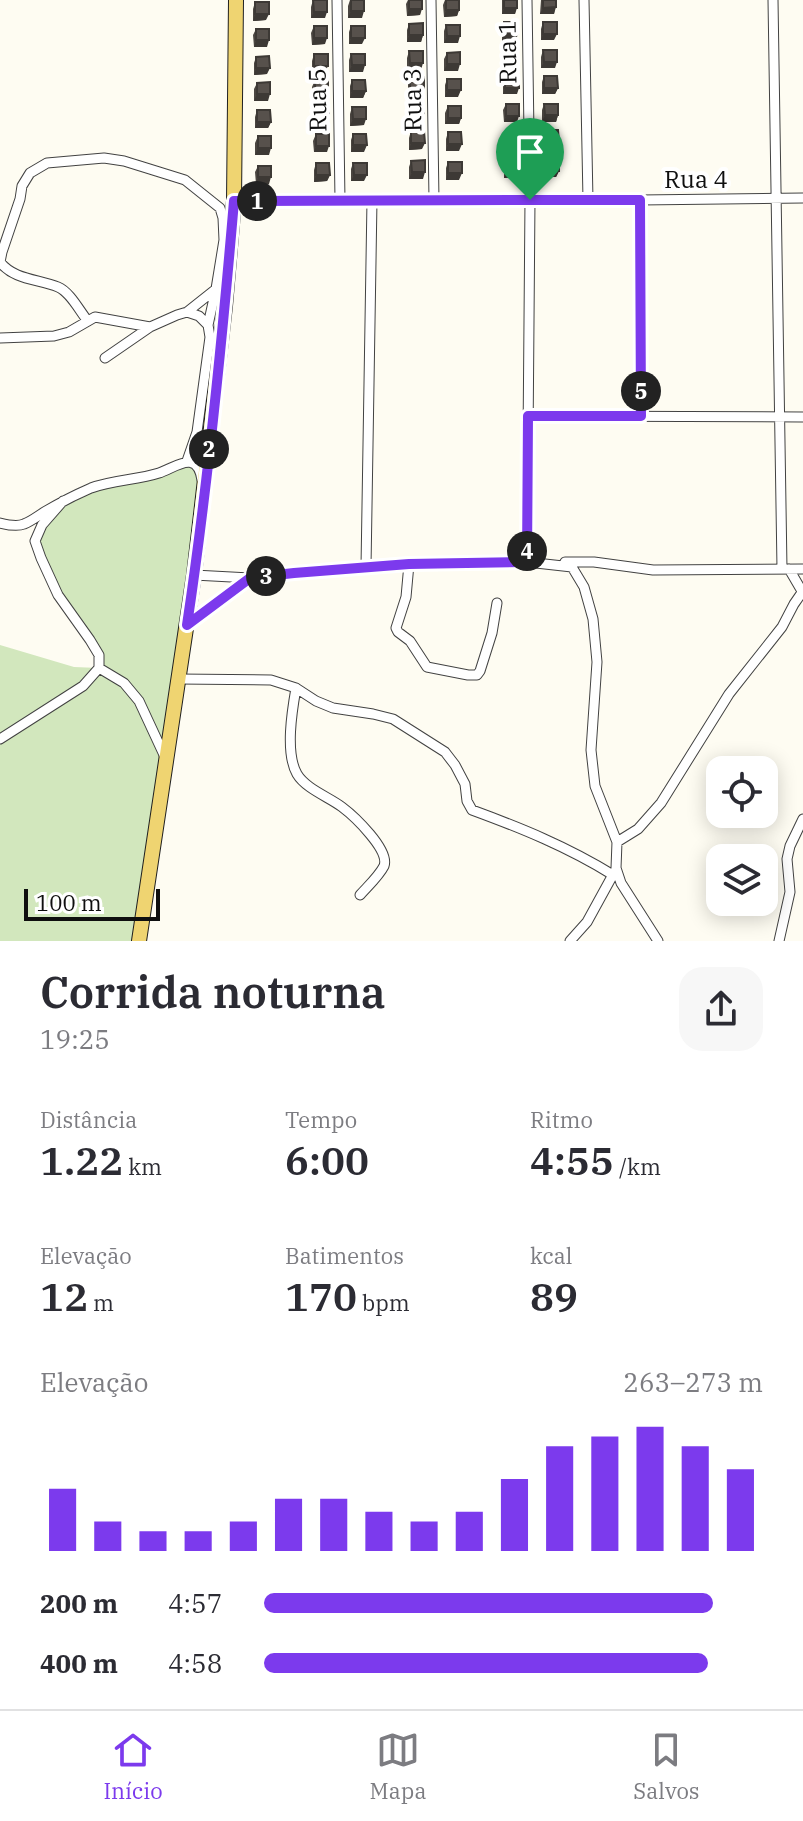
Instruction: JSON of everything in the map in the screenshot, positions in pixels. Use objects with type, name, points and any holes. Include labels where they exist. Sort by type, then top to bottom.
[{"type":"main road","points":[[139,941],[194,575],[225,306],[234,201],[236,0]]},
{"type":"street","name":"Rua 5","points":[[337,0],[340,200]]},
{"type":"street","name":"Rua 3","points":[[431,0],[434,200]]},
{"type":"street","name":"Rua 1","points":[[527,0],[530,200],[527,562]]},
{"type":"street","points":[[584,0],[588,200]]},
{"type":"street","points":[[617,842],[638,829],[661,803],[729,694],[782,627],[803,592],[786,569],[779,417],[773,0]]},
{"type":"street","points":[[87,320],[61,288],[21,277],[6,270],[0,262],[22,186],[30,173],[47,163],[104,158],[124,161],[185,180],[220,208],[224,240],[208,325],[210,337],[197,432],[187,461]]},
{"type":"street","name":"Rua 4","points":[[234,201],[803,198]]},
{"type":"street","points":[[366,567],[372,200]]},
{"type":"street","points":[[640,200],[641,416]]},
{"type":"street","points":[[105,358],[150,327],[187,312],[216,289]]},
{"type":"street","points":[[187,312],[199,316],[208,325]]},
{"type":"street","points":[[0,338],[54,336],[69,332],[95,317],[150,327]]},
{"type":"street","points":[[528,416],[803,417]]},
{"type":"street","points":[[0,523],[22,525],[94,487],[162,473],[187,461],[201,473],[204,491]]},
{"type":"street","points":[[0,739],[83,686],[99,668],[99,655],[58,595],[35,541],[42,525],[63,501]]},
{"type":"street","points":[[527,562],[572,567],[584,587],[593,619],[597,662],[591,750],[595,786],[617,842],[614,872],[587,922],[570,941]]},
{"type":"street","points":[[194,575],[250,578],[409,564],[527,562],[594,562],[653,570],[803,569]]},
{"type":"street","points":[[409,564],[406,597],[396,628],[410,641],[427,667],[477,675],[492,633],[497,603]]},
{"type":"street","points":[[187,625],[250,578]]},
{"type":"street","points":[[99,668],[124,683],[139,701],[166,759]]},
{"type":"street","points":[[178,679],[271,680],[296,688],[333,708],[393,719],[445,752],[465,784],[467,801],[472,810],[553,841],[614,872],[658,941]]},
{"type":"street","points":[[296,688],[291,711],[291,745],[299,777],[356,819],[385,856],[386,862],[381,870],[360,895]]},
{"type":"street","points":[[779,941],[790,892],[787,859],[803,819]]},
{"type":"green space","points":[[187,461],[201,473],[140,941],[0,941],[0,645],[74,667],[99,668],[98,655],[73,617],[35,541],[63,501]]},
{"type":"building","points":[[313,0],[327,0],[327,12],[314,12]]},
{"type":"building","points":[[351,0],[364,0],[364,11],[351,11]]},
{"type":"building","points":[[409,0],[422,0],[422,9],[409,9]]},
{"type":"building","points":[[446,0],[459,0],[459,10],[446,10]]},
{"type":"building","points":[[504,0],[517,0],[517,8],[504,8]]},
{"type":"building","points":[[543,0],[556,0],[556,7],[543,8]]},
{"type":"building","points":[[255,2],[269,2],[269,14],[255,14]]},
{"type":"building","points":[[504,22],[518,22],[518,34],[504,34]]},
{"type":"building","points":[[543,22],[557,22],[557,34],[543,34]]},
{"type":"building","points":[[423,23],[423,35],[409,35],[409,24]]},
{"type":"building","points":[[446,25],[460,25],[460,36],[447,36]]},
{"type":"building","points":[[314,26],[327,26],[327,38],[314,38]]},
{"type":"building","points":[[351,26],[365,26],[365,38],[351,38]]},
{"type":"building","points":[[256,29],[269,29],[269,40],[256,40]]},
{"type":"building","points":[[505,50],[518,50],[518,62],[505,62]]},
{"type":"building","points":[[543,50],[557,50],[557,62],[544,62]]},
{"type":"building","points":[[409,51],[423,51],[423,63],[410,63]]},
{"type":"building","points":[[460,52],[460,64],[447,64],[447,53]]},
{"type":"building","points":[[314,54],[328,54],[328,66],[314,66]]},
{"type":"building","points":[[351,54],[365,54],[365,65],[352,65]]},
{"type":"building","points":[[269,56],[270,68],[256,68],[256,57]]},
{"type":"building","points":[[505,76],[519,76],[519,88],[505,88]]},
{"type":"building","points":[[544,76],[557,76],[558,88],[544,88]]},
{"type":"building","points":[[424,77],[424,89],[410,89],[410,78]]},
{"type":"building","points":[[447,79],[461,79],[461,90],[447,90]]},
{"type":"building","points":[[315,80],[328,80],[328,92],[315,92]]},
{"type":"building","points":[[352,80],[365,80],[366,91],[352,91]]},
{"type":"building","points":[[270,82],[270,94],[257,94],[257,83]]},
{"type":"building","points":[[506,104],[519,104],[519,116],[506,116]]},
{"type":"building","points":[[544,104],[558,104],[558,115],[545,115]]},
{"type":"building","points":[[411,105],[424,105],[424,117],[411,117]]},
{"type":"building","points":[[448,106],[461,106],[461,118],[448,118]]},
{"type":"building","points":[[352,107],[366,107],[366,119],[353,119]]},
{"type":"building","points":[[315,108],[329,108],[329,119],[315,120]]},
{"type":"building","points":[[257,110],[270,110],[271,122],[257,122]]},
{"type":"building","points":[[506,130],[520,130],[520,142],[506,142]]},
{"type":"building","points":[[545,130],[558,130],[559,142],[545,142]]},
{"type":"building","points":[[411,131],[424,131],[425,143],[411,143]]},
{"type":"building","points":[[448,132],[461,132],[462,144],[448,144]]},
{"type":"building","points":[[316,134],[329,134],[329,146],[316,146]]},
{"type":"building","points":[[353,134],[366,134],[367,145],[353,145]]},
{"type":"building","points":[[258,136],[271,136],[271,148],[258,148]]},
{"type":"building","points":[[506,159],[520,159],[520,171],[507,171]]},
{"type":"building","points":[[545,159],[559,159],[559,171],[545,171]]},
{"type":"building","points":[[425,160],[425,172],[412,172],[411,161]]},
{"type":"building","points":[[448,162],[462,162],[462,173],[448,173]]},
{"type":"building","points":[[316,163],[329,163],[330,175],[316,175]]},
{"type":"building","points":[[353,163],[367,163],[367,175],[354,175]]},
{"type":"building","points":[[258,166],[271,166],[271,177],[258,177]]},
{"type":"route","points":[[530,200],[640,200],[641,416],[528,416],[527,562],[409,564],[250,578],[187,625],[225,306],[234,201],[530,200]]}]
